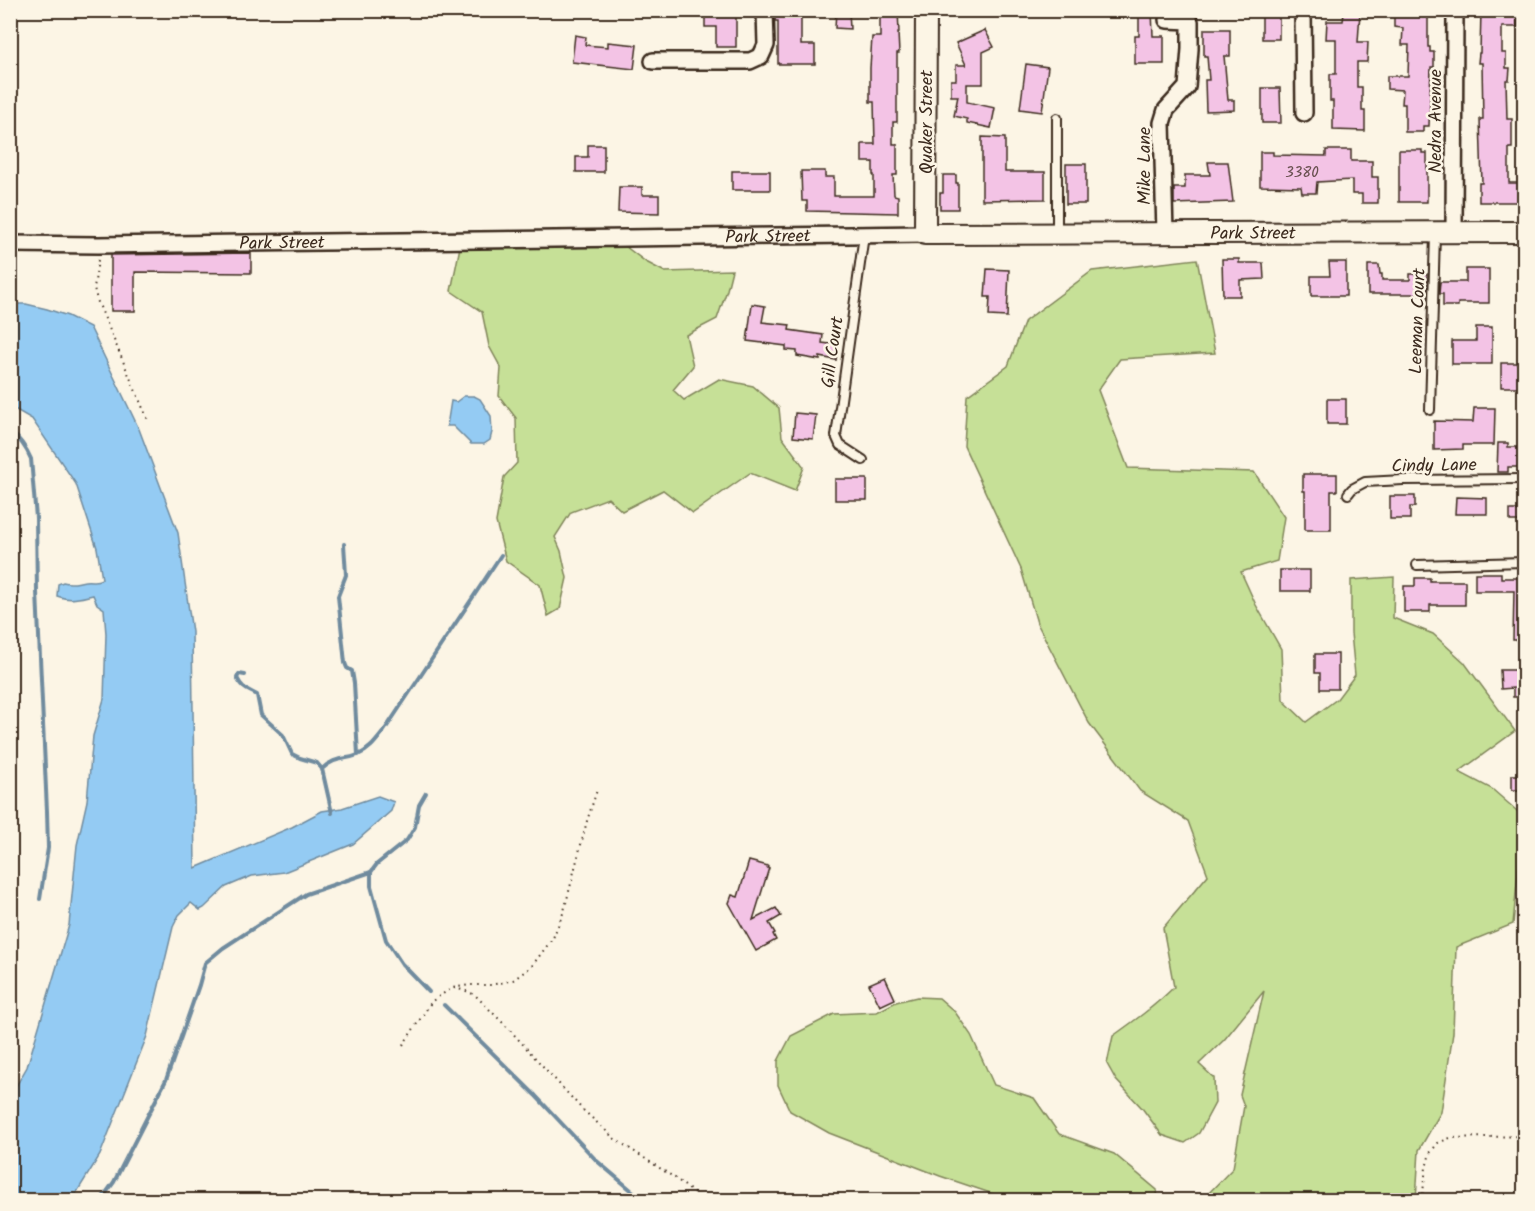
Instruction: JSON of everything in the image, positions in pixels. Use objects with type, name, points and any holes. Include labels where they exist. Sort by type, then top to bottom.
[{"type":"street","points":[[653,61],[750,61],[762,56],[766,45],[765,10]]},
{"type":"street","name":"Quaker Street","points":[[925,234],[926,10]]},
{"type":"street","points":[[1303,10],[1304,113]]},
{"type":"street","name":"Nedra Avenue","points":[[1444,232],[1455,10]]},
{"type":"street","name":"Mike Lane","points":[[1165,234],[1162,123],[1166,110],[1187,87],[1190,48],[1190,21],[1167,20]]},
{"type":"street","name":"Park Street","points":[[10,244],[98,245],[925,234],[1524,232]]},
{"type":"lane","points":[[1057,118],[1058,234]]},
{"type":"lane","name":"Leeman Court","points":[[1430,410],[1444,232]]},
{"type":"lane","name":"Gill Court","points":[[863,460],[840,445],[836,436],[864,235]]},
{"type":"lane","name":"Cindy Lane","points":[[1348,494],[1365,482],[1524,479]]},
{"type":"lane","points":[[1417,565],[1524,562]]},
{"type":"path","points":[[98,245],[94,288],[97,300],[148,420]]},
{"type":"path","points":[[403,1045],[432,1001],[452,988],[491,985],[513,980],[531,967],[553,938],[564,911],[597,790]]},
{"type":"path","points":[[452,988],[475,995],[582,1109],[615,1138],[675,1178],[702,1200]]},
{"type":"path","points":[[1422,1200],[1430,1153],[1438,1143],[1450,1138],[1524,1136]]},
{"type":"green space","points":[[460,247],[626,247],[646,262],[665,272],[732,270],[717,319],[686,335],[693,366],[673,390],[684,400],[719,379],[753,386],[779,408],[782,437],[804,467],[795,491],[750,473],[693,513],[663,490],[622,511],[608,498],[571,512],[555,537],[561,551],[567,578],[560,609],[548,616],[540,585],[506,561],[496,522],[504,477],[517,463],[516,418],[499,396],[501,368],[489,346],[482,312],[451,291]]},
{"type":"green space","points":[[1197,259],[1215,353],[1120,359],[1098,390],[1128,468],[1254,472],[1284,517],[1277,561],[1241,572],[1256,605],[1281,649],[1283,700],[1306,722],[1337,699],[1355,675],[1351,633],[1351,580],[1394,577],[1393,618],[1433,634],[1464,662],[1515,731],[1459,772],[1492,789],[1524,817],[1524,827],[1513,924],[1456,947],[1453,1033],[1441,1112],[1419,1150],[1416,1200],[1196,1200],[1203,1199],[1233,1168],[1244,1106],[1240,1095],[1264,991],[1224,1040],[1199,1064],[1214,1078],[1215,1103],[1199,1133],[1185,1143],[1162,1135],[1142,1108],[1116,1080],[1107,1064],[1113,1036],[1152,1007],[1174,987],[1163,928],[1208,875],[1188,821],[1140,791],[1089,723],[1037,623],[1021,569],[964,446],[967,396],[1008,366],[1025,321],[1092,271]]},
{"type":"green space","points":[[917,997],[939,998],[955,1012],[971,1035],[994,1085],[1034,1098],[1059,1134],[1114,1154],[1157,1190],[1158,1200],[1011,1200],[940,1176],[829,1133],[790,1111],[778,1085],[778,1061],[791,1036],[834,1014],[877,1012],[896,1002]]},
{"type":"water","points":[[11,304],[26,304],[47,309],[90,327],[139,429],[178,533],[192,632],[195,868],[292,827],[322,811],[342,808],[378,796],[394,802],[391,811],[353,844],[284,872],[252,876],[226,887],[204,908],[200,910],[191,903],[179,915],[173,927],[147,1036],[100,1155],[72,1200],[11,1200],[11,1095],[27,1067],[69,925],[77,845],[87,801],[93,736],[104,699],[106,634],[104,609],[97,604],[93,595],[70,599],[57,596],[58,584],[63,582],[102,579],[97,548],[76,484],[32,419],[11,407]]},
{"type":"water","points":[[464,396],[474,396],[480,399],[491,416],[490,440],[484,444],[471,444],[453,426],[447,426],[451,401],[456,402]]},
{"type":"building","points":[[705,10],[736,10],[736,47],[716,47],[716,27],[705,27]]},
{"type":"building","points":[[775,10],[801,10],[801,45],[815,45],[815,64],[778,64],[778,21],[775,21]]},
{"type":"building","points":[[836,10],[849,10],[850,29],[835,28]]},
{"type":"building","points":[[880,10],[898,10],[897,122],[893,122],[893,144],[897,144],[897,175],[893,175],[894,195],[898,196],[898,213],[807,211],[807,201],[802,201],[801,171],[825,171],[825,177],[834,177],[834,196],[874,196],[873,162],[862,162],[862,144],[875,144],[874,102],[870,102],[870,68],[872,37],[880,37]]},
{"type":"building","points":[[1139,10],[1152,10],[1153,36],[1164,36],[1164,64],[1135,64],[1135,36],[1139,36]]},
{"type":"building","points":[[1262,10],[1279,10],[1279,39],[1262,39]]},
{"type":"building","points":[[1394,10],[1428,12],[1428,47],[1430,47],[1430,52],[1434,52],[1434,67],[1431,67],[1429,126],[1423,126],[1423,132],[1405,132],[1403,90],[1387,89],[1387,76],[1408,76],[1409,45],[1402,45],[1403,28],[1394,27]]},
{"type":"building","points":[[1481,10],[1500,10],[1500,16],[1517,16],[1517,27],[1502,27],[1502,53],[1506,53],[1506,68],[1510,68],[1509,80],[1506,80],[1507,119],[1512,119],[1509,183],[1521,183],[1521,202],[1479,202],[1479,183],[1482,183],[1480,119],[1483,119],[1482,63],[1478,63]]},
{"type":"building","points":[[1360,12],[1358,42],[1368,42],[1367,62],[1357,62],[1357,87],[1362,87],[1365,131],[1333,130],[1330,74],[1336,74],[1336,39],[1326,39],[1327,21],[1343,21],[1344,13]]},
{"type":"building","points":[[1204,29],[1230,29],[1230,56],[1224,56],[1228,100],[1234,100],[1234,110],[1206,111],[1205,80],[1209,80],[1207,56],[1204,56]]},
{"type":"building","points":[[985,30],[994,47],[983,52],[983,84],[967,84],[967,102],[995,108],[991,128],[967,123],[967,119],[954,116],[958,96],[951,96],[951,80],[956,80],[956,65],[966,65],[956,43]]},
{"type":"building","points":[[575,35],[586,37],[585,45],[608,47],[608,42],[637,45],[634,69],[572,62]]},
{"type":"building","points":[[1026,64],[1048,67],[1042,112],[1020,109]]},
{"type":"building","points":[[1262,88],[1280,88],[1281,123],[1262,123]]},
{"type":"building","points":[[982,137],[1005,138],[1005,172],[1045,172],[1045,199],[982,200]]},
{"type":"building","points":[[588,145],[604,145],[604,172],[576,172],[576,157],[588,157]]},
{"type":"building","points":[[1326,150],[1351,150],[1351,161],[1372,161],[1372,177],[1378,177],[1378,203],[1362,203],[1362,194],[1352,194],[1352,180],[1317,182],[1316,193],[1302,193],[1301,187],[1260,186],[1260,152],[1273,152],[1273,155],[1326,156]]},
{"type":"building","points":[[1399,150],[1422,150],[1422,153],[1427,153],[1427,202],[1399,202]]},
{"type":"building","points":[[1208,162],[1228,162],[1233,202],[1174,204],[1174,188],[1185,188],[1185,175],[1210,175]]},
{"type":"building","points":[[1066,164],[1086,164],[1086,204],[1066,204]]},
{"type":"building","points":[[732,171],[770,171],[770,190],[732,190]]},
{"type":"building","points":[[943,175],[956,175],[958,209],[940,209]]},
{"type":"building","points":[[619,187],[642,187],[642,195],[659,195],[659,213],[618,212]]},
{"type":"building","points":[[251,253],[251,273],[135,272],[135,311],[111,311],[111,255]]},
{"type":"building","points":[[1222,259],[1239,259],[1239,263],[1263,263],[1264,279],[1240,280],[1240,296],[1223,296]]},
{"type":"building","points":[[1329,262],[1346,262],[1346,296],[1311,296],[1311,276],[1330,276]]},
{"type":"building","points":[[1368,265],[1379,265],[1382,280],[1410,280],[1410,274],[1427,274],[1427,294],[1368,294]]},
{"type":"building","points":[[987,269],[1009,270],[1007,317],[989,316],[990,297],[985,297]]},
{"type":"building","points":[[1466,269],[1489,269],[1489,303],[1458,303],[1458,306],[1443,306],[1443,294],[1439,294],[1440,282],[1466,282]]},
{"type":"building","points":[[752,304],[765,306],[762,322],[790,325],[789,330],[823,335],[822,343],[838,345],[836,360],[797,356],[797,351],[786,350],[786,346],[747,341]]},
{"type":"building","points":[[1476,327],[1492,327],[1492,364],[1452,364],[1452,341],[1476,341]]},
{"type":"building","points":[[1501,363],[1524,363],[1524,387],[1501,387]]},
{"type":"building","points":[[1327,399],[1346,399],[1346,424],[1327,424]]},
{"type":"building","points":[[1474,408],[1495,408],[1494,445],[1463,445],[1463,449],[1434,450],[1434,421],[1473,422]]},
{"type":"building","points":[[795,413],[816,415],[813,439],[793,437]]},
{"type":"building","points":[[1498,443],[1508,443],[1508,447],[1524,447],[1524,467],[1508,467],[1508,472],[1497,472]]},
{"type":"building","points":[[1303,474],[1337,474],[1337,491],[1331,491],[1331,530],[1305,530]]},
{"type":"building","points":[[835,479],[867,479],[867,500],[835,500]]},
{"type":"building","points":[[1390,496],[1415,496],[1415,507],[1410,507],[1410,519],[1390,519]]},
{"type":"building","points":[[1456,497],[1487,498],[1487,514],[1455,514]]},
{"type":"building","points":[[1510,510],[1524,510],[1524,521],[1510,521]]},
{"type":"building","points":[[1280,570],[1310,570],[1310,591],[1280,591]]},
{"type":"building","points":[[1475,573],[1501,573],[1501,578],[1524,578],[1524,640],[1513,640],[1514,591],[1475,591]]},
{"type":"building","points":[[1415,578],[1430,578],[1430,581],[1465,581],[1465,605],[1430,605],[1430,612],[1404,612],[1404,586],[1415,586]]},
{"type":"building","points":[[1315,654],[1338,654],[1338,689],[1320,689],[1320,673],[1315,673]]},
{"type":"building","points":[[1500,670],[1516,670],[1516,678],[1524,678],[1524,697],[1513,697],[1513,688],[1501,689]]},
{"type":"building","points":[[1512,775],[1524,775],[1524,790],[1512,790]]},
{"type":"building","points":[[749,861],[769,868],[753,920],[776,908],[781,916],[769,923],[776,940],[756,951],[729,903],[732,895],[738,897]]},
{"type":"building","points":[[885,977],[895,999],[880,1006],[869,984]]},
{"type":"waterway","points":[[10,431],[22,443],[31,459],[36,518],[48,848],[40,899]]},
{"type":"waterway","points":[[344,544],[346,575],[338,596],[345,663],[352,671],[354,683],[358,755]]},
{"type":"waterway","points":[[332,813],[322,769],[336,760],[362,753],[375,742],[501,555]]},
{"type":"waterway","points":[[245,675],[239,674],[237,678],[239,682],[257,695],[261,715],[283,735],[292,754],[317,763],[322,769]]},
{"type":"waterway","points":[[426,793],[419,805],[415,827],[407,840],[377,864],[371,872],[371,886],[386,940],[402,964],[429,992]]},
{"type":"waterway","points":[[101,1200],[114,1182],[166,1080],[205,963],[223,948],[306,894],[371,872]]},
{"type":"waterway","points":[[444,1005],[535,1095],[597,1161],[637,1195],[649,1200]]}]
